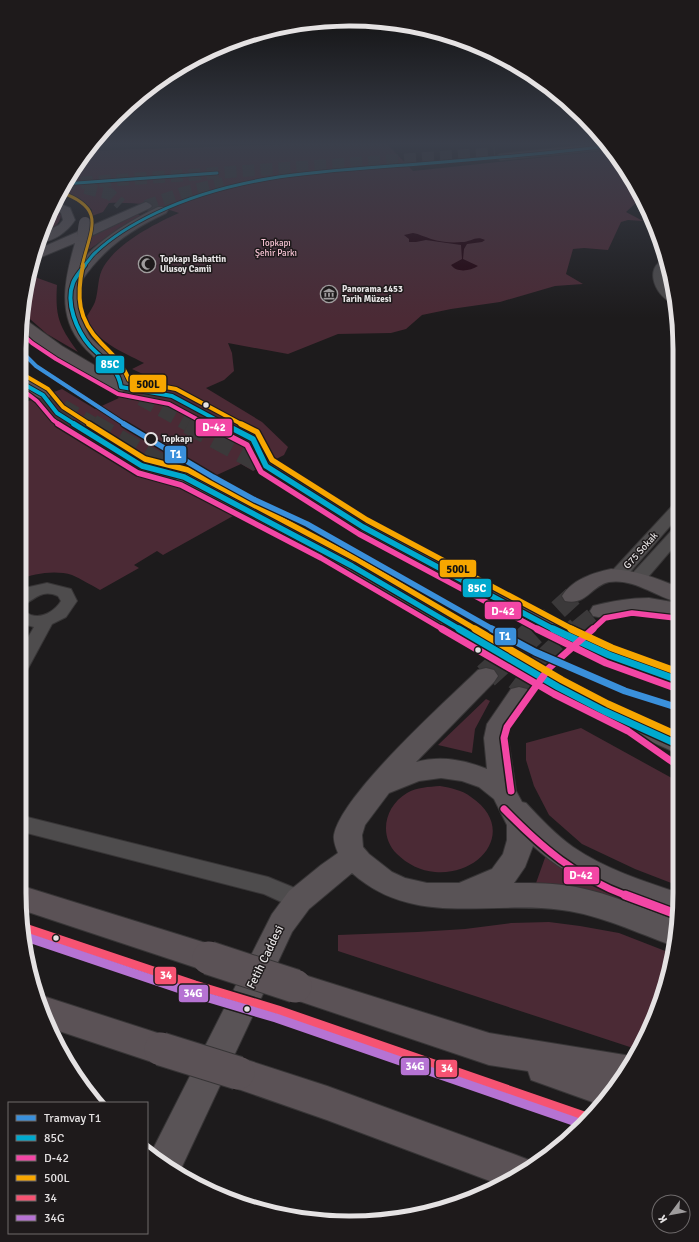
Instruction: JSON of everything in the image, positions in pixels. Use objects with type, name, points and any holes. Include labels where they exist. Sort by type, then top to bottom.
[{"type":"highway","points":[[26,899],[409,1022],[605,1090]]},
{"type":"highway","points":[[50,1013],[327,1103],[513,1172]]},
{"type":"highway","points":[[489,1049],[619,1070]]},
{"type":"main road","points":[[27,328],[60,352],[121,387],[122,379],[118,373],[88,343],[76,322],[72,309],[72,277],[78,238],[85,223],[83,212],[78,207],[67,202]]},
{"type":"main road","points":[[78,238],[89,228],[118,213],[121,209],[121,204]]},
{"type":"main road","points":[[41,251],[78,238],[146,206]]},
{"type":"main road","points":[[47,236],[63,228],[69,220],[66,211],[59,207]]},
{"type":"main road","points":[[73,284],[90,258],[98,249],[121,232],[162,210]]},
{"type":"main road","points":[[26,383],[42,396],[26,386]]},
{"type":"main road","points":[[266,466],[363,528],[557,631],[609,655],[673,678]]},
{"type":"main road","points":[[184,477],[352,566],[558,687],[632,724],[673,742]]},
{"type":"main road","points":[[573,596],[583,586],[597,578],[608,575],[628,576],[673,593]]},
{"type":"main road","points":[[628,576],[601,612],[632,605],[673,608]]},
{"type":"main road","points":[[486,676],[432,728],[378,788],[356,816],[348,833],[348,846],[354,857],[378,878],[403,889],[424,895],[446,897],[462,895],[561,897],[587,902],[627,915],[670,932]]},
{"type":"main road","points":[[462,895],[502,877],[514,859],[521,840],[521,825],[507,798],[496,738],[499,724],[518,695]]},
{"type":"main road","points":[[632,724],[673,752]]},
{"type":"main road","points":[[378,788],[412,773],[426,769],[441,768],[465,771],[488,780],[507,798],[540,836],[571,860],[604,879],[672,904]]},
{"type":"main road","name":"Fetih Caddesi","points":[[167,1159],[282,922],[299,900],[331,873],[354,857]]},
{"type":"street","points":[[662,265],[658,269],[658,283],[668,295]]},
{"type":"street","name":"G75 Sokak","points":[[628,576],[673,515]]},
{"type":"street","name":"G75 Sokak","points":[[628,576],[673,536]]},
{"type":"street","points":[[26,595],[42,589],[50,588],[64,593],[69,602],[67,607],[58,616],[46,620],[31,621],[26,619]]},
{"type":"street","points":[[26,657],[46,620]]},
{"type":"street","points":[[26,825],[268,886],[299,900]]},
{"type":"green space","name":"Topkapı Şehir Parkı","points":[[83,202],[637,202],[626,212],[643,221],[628,220],[621,222],[608,250],[584,248],[573,249],[566,274],[583,284],[555,286],[500,302],[422,315],[406,329],[391,333],[338,334],[288,354],[228,343],[232,353],[234,371],[224,380],[206,388],[262,422],[288,447],[284,455],[253,471],[241,464],[208,479],[195,470],[175,480],[233,516],[163,555],[157,551],[134,565],[139,568],[100,590],[66,573],[45,573],[26,578],[26,402],[62,389],[95,409],[119,398],[111,393],[147,376],[132,369],[144,363],[118,350],[102,339],[90,325],[87,316],[95,302],[102,270],[110,258],[137,235],[179,213],[144,205],[109,203],[103,212],[92,216],[92,210]]},
{"type":"green space","points":[[57,212],[61,215],[55,226],[50,230]]},
{"type":"green space","points":[[137,214],[141,216],[119,228],[90,249],[86,248],[92,235]]},
{"type":"green space","points":[[34,277],[57,285],[57,305],[62,328],[78,352],[47,334],[28,317]]},
{"type":"green space","points":[[486,699],[490,701],[475,729],[472,753],[438,745]]},
{"type":"green space","points":[[581,728],[673,779],[673,884],[635,869],[582,844],[549,815],[534,786],[526,760],[526,743]]},
{"type":"green space","points":[[440,786],[464,793],[485,809],[492,822],[492,835],[488,848],[480,858],[467,866],[452,871],[435,872],[419,869],[401,858],[391,846],[387,838],[386,830],[389,813],[393,805],[399,799],[407,793],[415,790]]},
{"type":"green space","points":[[546,855],[672,913],[671,923],[642,911],[536,883]]},
{"type":"green space","points":[[549,922],[619,933],[668,952],[656,996],[640,1036],[633,1048],[338,951],[338,935],[465,929],[511,923]]},
{"type":"shaded area","points":[[413,233],[446,242],[465,242],[476,238],[485,240],[482,242],[467,244],[464,249],[463,259],[478,266],[468,270],[454,268],[451,265],[462,259],[461,245],[426,240],[409,242],[409,239],[404,235]]},
{"type":"tunnel","points":[[146,206],[157,202]]},
{"type":"tunnel","points":[[121,387],[190,425]]},
{"type":"tunnel","points":[[43,395],[94,425]]},
{"type":"tunnel","points":[[92,424],[184,477]]},
{"type":"tunnel","points":[[188,424],[266,466]]},
{"type":"tunnel","points":[[536,630],[573,596]]},
{"type":"tunnel","points":[[578,630],[601,611]]},
{"type":"tunnel","points":[[486,676],[537,629]]},
{"type":"tunnel","points":[[519,695],[543,663],[579,629]]},
{"type":"tram line","name":"T1","points":[[26,356],[36,366],[97,407],[213,477],[255,500],[307,524],[455,609],[535,652],[625,691],[673,706]]},
{"type":"transit line","name":"500L","points":[[83,202],[87,205],[91,215],[92,226],[80,281],[80,306],[83,318],[95,337],[119,361],[129,380],[176,389],[257,432],[272,460],[367,520],[561,624],[612,648],[673,670]]},
{"type":"transit line","name":"85C","points":[[181,202],[142,220],[117,235],[96,252],[77,276],[72,286],[71,302],[78,326],[86,341],[110,364],[118,374],[121,387],[172,396],[253,439],[266,466],[363,527],[557,631],[609,655],[673,678]]},
{"type":"transit line","name":"D-42","points":[[27,338],[56,359],[118,394],[169,404],[247,445],[261,472],[359,534],[554,638],[606,663],[673,687]]},
{"type":"transit line","name":"500L","points":[[26,376],[48,389],[63,407],[145,459],[188,470],[356,559],[562,680],[608,704],[673,733]]},
{"type":"transit line","name":"85C","points":[[26,385],[43,395],[57,413],[142,466],[184,477],[352,566],[558,687],[604,711],[673,742]]},
{"type":"transit line","name":"D-42","points":[[26,393],[37,401],[53,420],[138,473],[181,485],[321,558],[554,694],[628,731],[673,762]]},
{"type":"transit line","name":"D-42","points":[[511,791],[504,738],[507,727],[549,668],[605,618],[632,613],[673,618]]},
{"type":"transit line","name":"D-42","points":[[504,809],[549,853],[574,871],[611,890],[672,913]]},
{"type":"transit line","name":"34","points":[[28,929],[195,985],[278,1010],[583,1116]]},
{"type":"transit line","name":"34G","points":[[29,938],[192,993],[276,1018],[577,1122]]},
{"type":"place","name":"Topkapı Bahattin Ulusoy Camii","points":[[147,264]]},
{"type":"place","name":"Panorama 1453 Tarih Müzesi","points":[[329,294]]},
{"type":"place","name":"Topkapı","points":[[151,439]]}]
